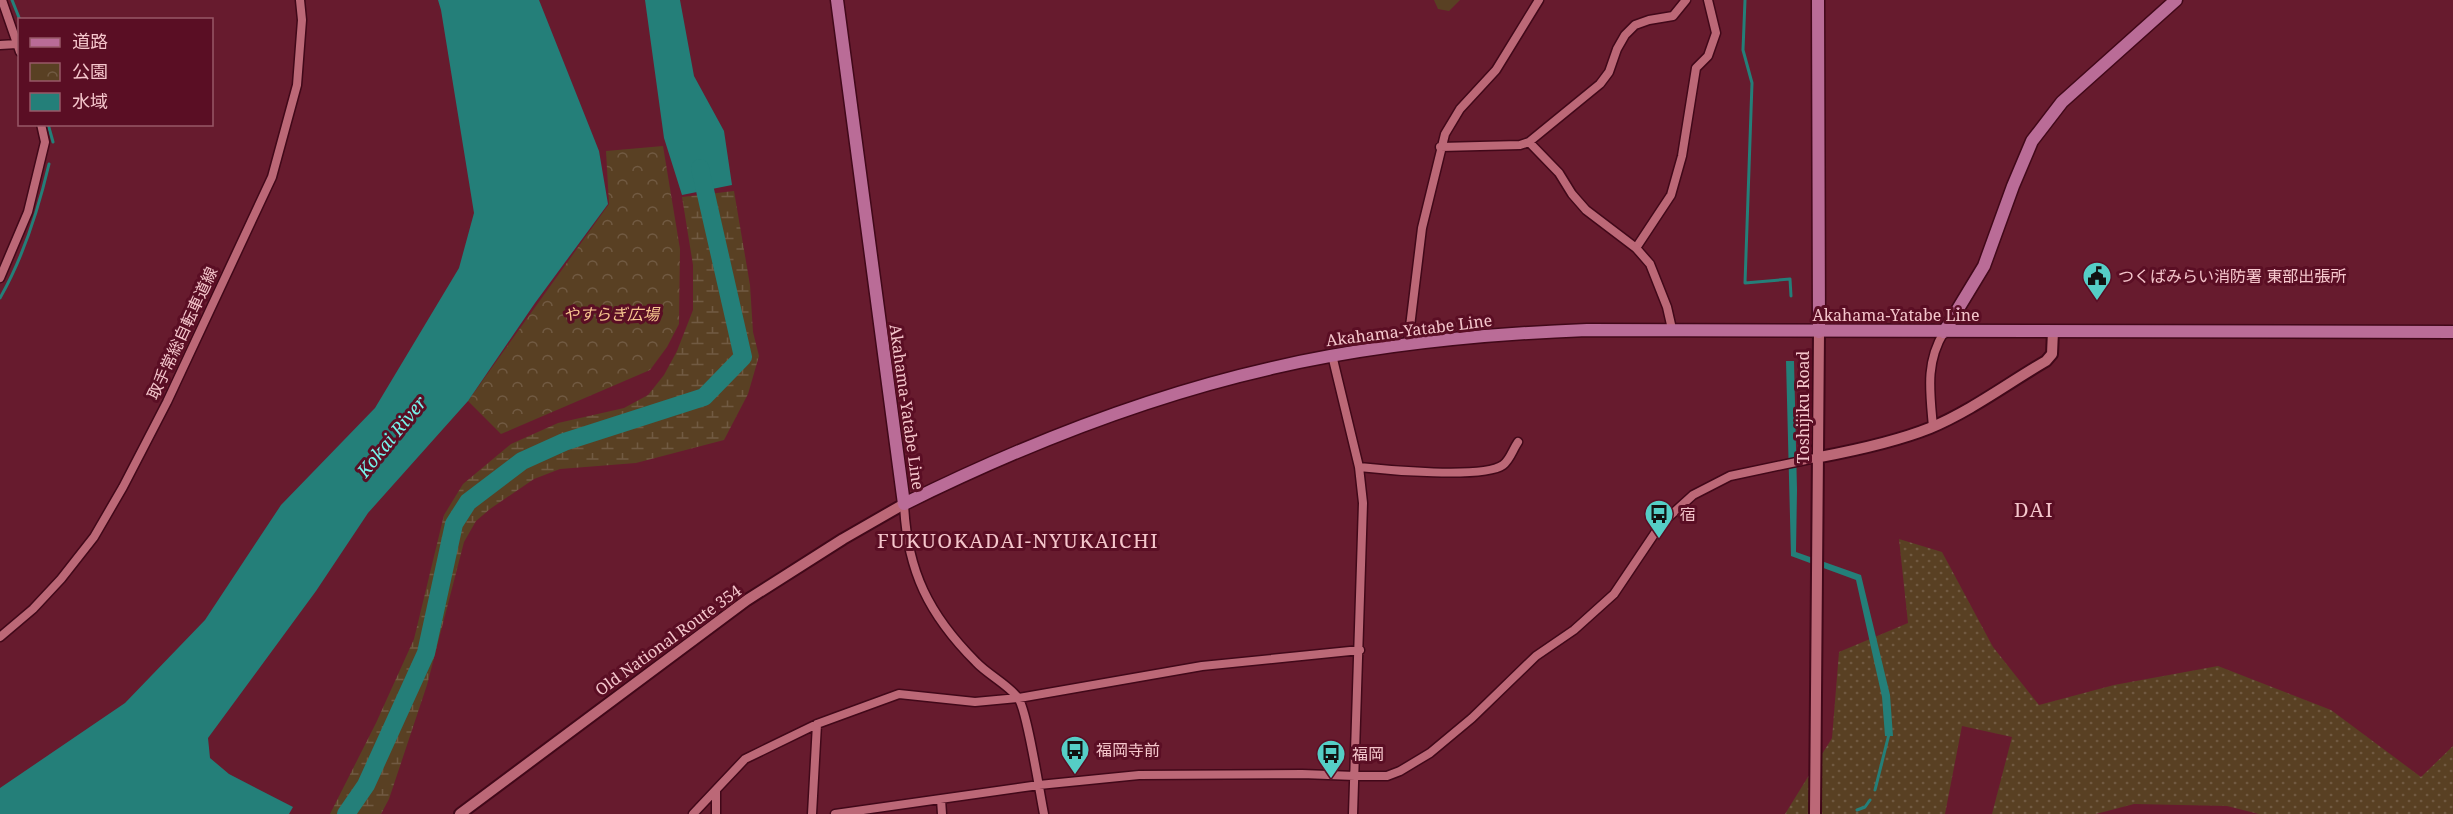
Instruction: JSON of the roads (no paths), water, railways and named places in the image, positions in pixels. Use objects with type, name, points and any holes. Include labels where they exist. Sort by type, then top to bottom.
[{"type":"main road","name":"Akahama-Yatabe Line","points":[[837,0],[904,504],[1034,445],[1144,403],[1220,381],[1332,356],[1408,344],[1522,333],[1672,329],[1819,332],[2453,332]]},
{"type":"main road","name":"Toshijiku Road","points":[[1818,0],[1819,332]]},
{"type":"main road","points":[[1944,332],[1984,266],[2032,141],[2062,102],[2176,0]]},
{"type":"street","points":[[0,45],[18,48],[2,0]]},
{"type":"street","name":"取手常総自転車道線","points":[[0,637],[62,579],[94,537],[123,488],[167,402],[272,177],[297,85],[302,20],[300,0]]},
{"type":"street","points":[[1408,344],[1422,228],[1440,147],[1460,109],[1496,70],[1539,0]]},
{"type":"street","points":[[1440,147],[1520,145],[1529,142],[1600,84],[1609,72],[1625,34],[1635,25],[1673,16],[1686,0]]},
{"type":"street","points":[[1636,248],[1671,195],[1682,156],[1696,68],[1708,56],[1716,33],[1708,0]]},
{"type":"street","points":[[0,278],[28,212],[45,142],[41,126]]},
{"type":"street","points":[[1529,142],[1559,173],[1572,194],[1586,210],[1636,248],[1656,274],[1672,329]]},
{"type":"street","points":[[835,814],[1039,785],[1177,774],[1387,776],[1413,765],[1431,753],[1472,718],[1536,656],[1574,630],[1614,594],[1661,524],[1693,495],[1730,476],[1880,444],[1933,427],[2046,361],[2052,354],[2053,331]]},
{"type":"street","name":"Toshijiku Road","points":[[1815,814],[1820,457],[1819,332]]},
{"type":"street","points":[[1933,427],[1929,371],[1936,346],[1944,332]]},
{"type":"street","points":[[1332,356],[1359,467],[1363,503],[1353,814]]},
{"type":"street","points":[[1359,467],[1458,472],[1489,470],[1503,465],[1518,442]]},
{"type":"street","points":[[904,504],[908,551],[916,576],[934,614],[977,663],[1019,698],[1044,814]]},
{"type":"street","name":"Old National Route 354","points":[[460,814],[747,600],[843,539],[904,504]]},
{"type":"street","points":[[693,814],[745,759],[817,724],[899,694],[975,702],[1019,698],[1202,666],[1359,650]]},
{"type":"street","points":[[812,814],[817,724]]},
{"type":"street","points":[[716,791],[716,814]]},
{"type":"street","points":[[941,799],[942,814]]},
{"type":"water","name":"Kokai River","points":[[438,0],[539,0],[599,151],[608,204],[535,303],[468,401],[368,513],[316,591],[208,738],[210,758],[229,774],[293,807],[289,814],[0,814],[0,788],[125,703],[205,620],[281,505],[375,408],[459,268],[474,213]]},
{"type":"water","points":[[645,0],[680,0],[694,76],[724,131],[732,185],[682,195],[664,138]]},
{"type":"water","points":[[1786,361],[1794,361],[1796,552],[1861,575],[1890,695],[1893,736],[1885,736],[1882,697],[1856,580],[1791,556]]},
{"type":"waterway","points":[[12,0],[19,18]]},
{"type":"waterway","points":[[1745,0],[1743,50],[1752,83],[1745,283],[1790,279],[1791,296]]},
{"type":"waterway","points":[[49,126],[53,142]]},
{"type":"waterway","points":[[0,298],[29,233],[49,164]]},
{"type":"waterway","points":[[346,814],[366,785],[426,653],[454,524],[468,502],[522,461],[564,442],[704,397],[743,357],[700,168]]},
{"type":"waterway","points":[[1875,790],[1889,734]]},
{"type":"waterway","points":[[1857,810],[1865,807],[1870,800]]},
{"type":"place","name":"つくばみらい消防署 東部出張所","points":[[2097,302]]},
{"type":"place","name":"宿","points":[[1659,540]]},
{"type":"place","name":"福岡寺前","points":[[1075,776]]},
{"type":"place","name":"福岡","points":[[1331,780]]},
{"type":"district","name":"DAI","points":[[2034,510]]},
{"type":"district","name":"FUKUOKADAI-NYUKAICHI","points":[[1018,541]]},
{"type":"park label","name":"やすらぎ広場","points":[[611,314]]}]
